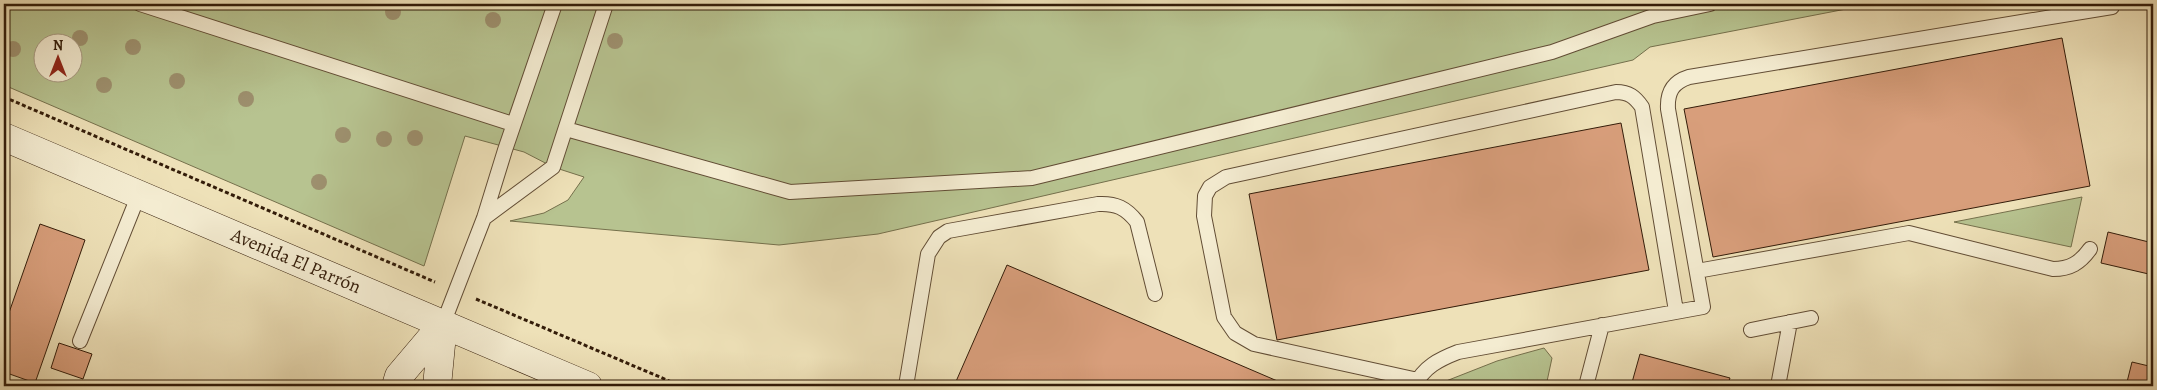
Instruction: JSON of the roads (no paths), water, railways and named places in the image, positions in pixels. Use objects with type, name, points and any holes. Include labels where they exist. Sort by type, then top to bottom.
[{"type":"main road","name":"Avenida El Parrón","points":[[4,137],[588,386]]},
{"type":"main road","points":[[396,386],[399,376],[443,324]]},
{"type":"main road","points":[[437,386],[443,324]]},
{"type":"lane","points":[[140,4],[513,124]]},
{"type":"lane","points":[[443,324],[484,218],[513,124],[555,4]]},
{"type":"lane","points":[[484,218],[553,167],[606,4]]},
{"type":"lane","points":[[566,129],[790,192],[1032,178],[1552,52],[1653,16],[1710,4]]},
{"type":"lane","points":[[1676,312],[1642,107],[1632,95],[1624,92],[1616,92],[1226,176],[1210,187],[1203,206],[1224,317],[1235,333],[1254,344],[1416,383],[1435,361],[1458,352],[1676,312],[1704,306],[1667,101],[1674,85],[1680,80],[1688,77],[2112,7]]},
{"type":"lane","points":[[80,341],[139,194]]},
{"type":"lane","points":[[906,386],[928,254],[939,236],[948,231],[1098,204],[1110,203],[1120,206],[1130,213],[1137,222],[1155,294]]},
{"type":"lane","points":[[1697,271],[1909,233],[2053,269],[2064,269],[2075,265],[2090,250]]},
{"type":"lane","points":[[1751,330],[1811,318]]},
{"type":"lane","points":[[1778,386],[1790,322]]},
{"type":"lane","points":[[1586,386],[1602,325]]}]
